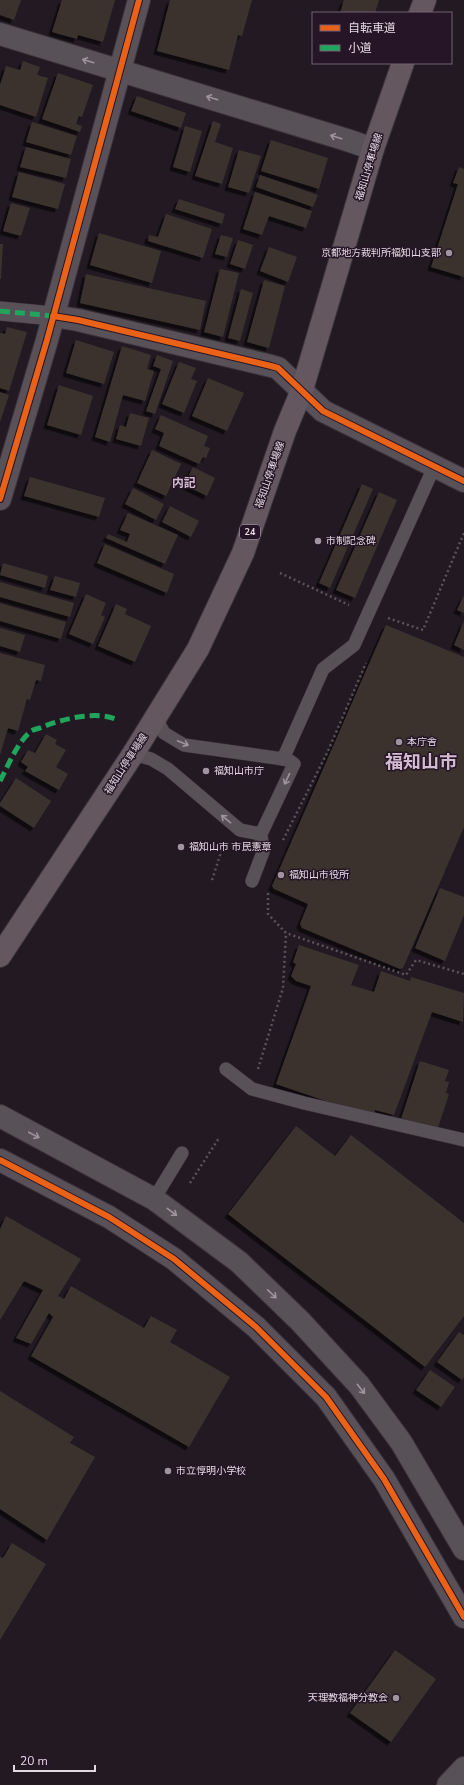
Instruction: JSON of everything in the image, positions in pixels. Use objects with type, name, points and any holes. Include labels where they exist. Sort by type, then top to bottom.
[{"type":"main road","points":[[420,12],[425,0]]},
{"type":"main road","name":"福知山停車場線","points":[[0,956],[134,754],[198,649],[243,553],[285,431],[302,390],[373,149],[403,64]]},
{"type":"street","points":[[0,498],[53,316],[139,0]]},
{"type":"street","points":[[0,34],[373,149]]},
{"type":"street","points":[[0,311],[78,320],[278,368],[323,411],[464,482]]},
{"type":"street","points":[[0,1116],[154,1199],[238,1262],[300,1321],[359,1385],[401,1442],[464,1549]]},
{"type":"street","points":[[0,1160],[108,1217],[174,1259],[256,1328],[326,1397],[384,1479],[464,1617]]},
{"type":"street","points":[[448,1785],[464,1768]]},
{"type":"lane","points":[[283,759],[323,669],[354,645],[434,467]]},
{"type":"lane","points":[[156,718],[164,733],[184,745],[283,759],[294,764],[261,834],[263,852],[252,881]]},
{"type":"lane","points":[[134,754],[151,759],[168,769],[240,830],[261,834]]},
{"type":"lane","points":[[226,1069],[252,1088],[304,1103],[464,1140]]},
{"type":"lane","points":[[154,1199],[182,1153]]},
{"type":"path","points":[[385,617],[423,630],[464,533]]},
{"type":"path","points":[[280,573],[352,606]]},
{"type":"path","points":[[282,843],[328,751],[367,659]]},
{"type":"path","points":[[212,880],[226,839]]},
{"type":"path","points":[[268,887],[268,914],[286,933],[406,975],[416,960],[464,974]]},
{"type":"path","points":[[252,1088],[283,988],[286,933]]},
{"type":"path","points":[[189,1184],[219,1138]]},
{"type":"building","points":[[0,0],[21,0],[14,20],[0,15]]},
{"type":"building","points":[[62,0],[115,0],[103,42],[78,35],[77,39],[52,32]]},
{"type":"building","points":[[170,0],[252,0],[242,36],[238,35],[229,70],[157,51]]},
{"type":"building","points":[[344,0],[379,0],[375,12],[340,12]]},
{"type":"building","points":[[23,61],[40,67],[37,75],[48,78],[36,117],[0,105],[0,85],[6,66],[20,70]]},
{"type":"building","points":[[58,73],[93,85],[82,117],[79,116],[76,124],[82,126],[80,132],[42,119]]},
{"type":"building","points":[[137,96],[186,113],[181,128],[131,111]]},
{"type":"building","points":[[213,121],[221,124],[215,142],[233,148],[222,184],[195,176]]},
{"type":"building","points":[[32,122],[77,136],[71,155],[26,142]]},
{"type":"building","points":[[185,126],[202,131],[190,172],[173,167]]},
{"type":"building","points":[[271,140],[328,158],[319,189],[261,171]]},
{"type":"building","points":[[26,147],[71,159],[66,178],[20,167]]},
{"type":"building","points":[[239,150],[261,156],[249,193],[228,187]]},
{"type":"building","points":[[459,167],[464,169],[464,277],[431,267],[458,184],[453,183]]},
{"type":"building","points":[[19,172],[65,184],[58,209],[12,197]]},
{"type":"building","points":[[260,175],[318,195],[313,207],[256,187]]},
{"type":"building","points":[[255,192],[312,211],[306,228],[269,216],[262,235],[243,229]]},
{"type":"building","points":[[179,199],[225,214],[222,224],[175,209]]},
{"type":"building","points":[[11,203],[30,208],[21,236],[3,231]]},
{"type":"building","points":[[166,214],[212,229],[203,258],[148,241],[149,235],[158,237]]},
{"type":"building","points":[[99,233],[161,251],[152,283],[90,265]]},
{"type":"building","points":[[221,235],[233,238],[227,257],[215,254]]},
{"type":"building","points":[[238,240],[253,245],[245,269],[230,264]]},
{"type":"building","points":[[0,244],[3,244],[1,279],[0,279]]},
{"type":"building","points":[[269,247],[297,257],[288,282],[260,271]]},
{"type":"building","points":[[220,269],[239,273],[223,337],[204,332]]},
{"type":"building","points":[[86,274],[206,301],[200,330],[80,303]]},
{"type":"building","points":[[264,280],[285,286],[269,348],[247,342]]},
{"type":"building","points":[[241,289],[253,293],[240,341],[228,338]]},
{"type":"building","points":[[7,327],[27,332],[9,391],[0,388],[0,333],[5,334]]},
{"type":"building","points":[[76,340],[114,352],[104,384],[66,373]]},
{"type":"building","points":[[122,346],[151,355],[147,369],[154,371],[145,401],[123,395],[110,442],[95,437]]},
{"type":"building","points":[[157,355],[173,361],[155,414],[146,411],[161,369],[153,366]]},
{"type":"building","points":[[179,362],[196,368],[191,379],[197,381],[184,413],[162,404]]},
{"type":"building","points":[[208,378],[244,393],[227,431],[192,416]]},
{"type":"building","points":[[59,385],[93,396],[81,435],[47,425]]},
{"type":"building","points":[[0,392],[9,395],[0,422]]},
{"type":"building","points":[[130,413],[149,418],[141,446],[116,439],[120,425],[126,427]]},
{"type":"building","points":[[161,415],[208,436],[204,446],[210,448],[206,458],[203,457],[199,464],[159,446],[164,433],[155,429]]},
{"type":"building","points":[[152,450],[181,464],[166,496],[137,483]]},
{"type":"building","points":[[193,467],[215,478],[207,496],[184,485]]},
{"type":"building","points":[[30,477],[105,498],[99,517],[24,496]]},
{"type":"building","points":[[362,484],[373,489],[330,588],[319,583]]},
{"type":"building","points":[[133,488],[164,504],[156,520],[125,504]]},
{"type":"building","points":[[379,492],[397,500],[355,598],[336,590]]},
{"type":"building","points":[[170,506],[199,521],[191,537],[162,522]]},
{"type":"building","points":[[128,513],[178,535],[165,564],[106,538],[108,534],[127,542],[130,534],[120,530]]},
{"type":"building","points":[[105,544],[174,574],[167,593],[97,563]]},
{"type":"building","points":[[3,563],[48,576],[45,588],[0,575]]},
{"type":"building","points":[[55,576],[80,583],[76,597],[50,590]]},
{"type":"building","points":[[0,582],[74,603],[70,617],[0,597]]},
{"type":"building","points":[[86,594],[106,603],[101,615],[105,617],[93,644],[69,634]]},
{"type":"building","points":[[464,595],[464,613],[457,610]]},
{"type":"building","points":[[0,603],[66,622],[61,639],[0,621]]},
{"type":"building","points":[[116,604],[127,609],[125,614],[151,626],[135,662],[98,646]]},
{"type":"building","points":[[464,621],[464,650],[454,645]]},
{"type":"building","name":"本庁舎","points":[[386,625],[464,657],[464,827],[403,968],[400,969],[302,928],[300,924],[308,904],[274,889],[272,886]]},
{"type":"building","points":[[0,628],[25,635],[20,652],[0,646]]},
{"type":"building","points":[[0,653],[45,665],[41,681],[36,680],[30,700],[27,699],[18,731],[8,728],[0,755]]},
{"type":"building","points":[[46,734],[57,740],[55,744],[66,750],[56,767],[68,774],[59,790],[25,771],[28,767],[21,762],[28,750],[35,753]]},
{"type":"building","points":[[16,778],[51,801],[34,828],[0,806],[0,803]]},
{"type":"building","points":[[440,888],[464,897],[464,915],[445,961],[415,948]]},
{"type":"building","points":[[299,945],[359,965],[351,985],[374,992],[381,971],[410,981],[411,977],[464,993],[463,1022],[432,1012],[394,1115],[375,1110],[373,1117],[276,1084],[311,986],[296,981],[291,976],[296,964],[293,962]]},
{"type":"building","points":[[420,1061],[449,1070],[445,1081],[449,1082],[446,1093],[449,1094],[437,1131],[401,1119]]},
{"type":"building","points":[[296,1126],[335,1156],[351,1135],[464,1223],[464,1316],[425,1367],[228,1214]]},
{"type":"building","points":[[6,1216],[81,1259],[58,1296],[64,1299],[71,1286],[144,1328],[151,1316],[177,1330],[170,1342],[230,1377],[189,1447],[31,1356],[53,1317],[49,1313],[31,1344],[16,1338],[43,1290],[24,1281],[0,1320],[0,1229]]},
{"type":"building","points":[[459,1332],[464,1335],[464,1377],[462,1380],[437,1362]]},
{"type":"building","points":[[430,1370],[455,1387],[441,1407],[416,1390]]},
{"type":"building","points":[[0,1391],[74,1437],[70,1443],[95,1457],[47,1540],[0,1509]]},
{"type":"building","points":[[12,1543],[46,1564],[0,1640],[0,1557],[3,1558]]},
{"type":"building","points":[[395,1650],[436,1679],[391,1742],[350,1713]]},
{"type":"marked path","points":[[0,311],[53,316]]},
{"type":"marked path","points":[[0,781],[16,750],[24,738],[32,730],[79,717],[100,716],[118,720]]},
{"type":"cycle path","points":[[0,499],[47,340],[139,0]]},
{"type":"cycle path","points":[[53,316],[78,320],[278,368],[323,411],[464,481]]},
{"type":"cycle path","points":[[0,1160],[109,1217],[174,1259],[256,1327],[326,1397],[384,1479],[464,1617]]},
{"type":"place","name":"京都地方裁判所福知山支部","points":[[449,253]]},
{"type":"place","name":"市制記念碑","points":[[318,541]]},
{"type":"place","name":"本庁舎","points":[[399,742]]},
{"type":"place","name":"福知山市庁","points":[[206,771]]},
{"type":"place","name":"福知山市 市民憲章","points":[[181,847]]},
{"type":"place","name":"福知山市役所","points":[[281,875]]},
{"type":"place","name":"市立惇明小学校","points":[[168,1471]]},
{"type":"place","name":"天理教福神分教会","points":[[396,1698]]},
{"type":"district","name":"内記","points":[[184,483]]},
{"type":"district","name":"福知山市","points":[[421,762]]}]
